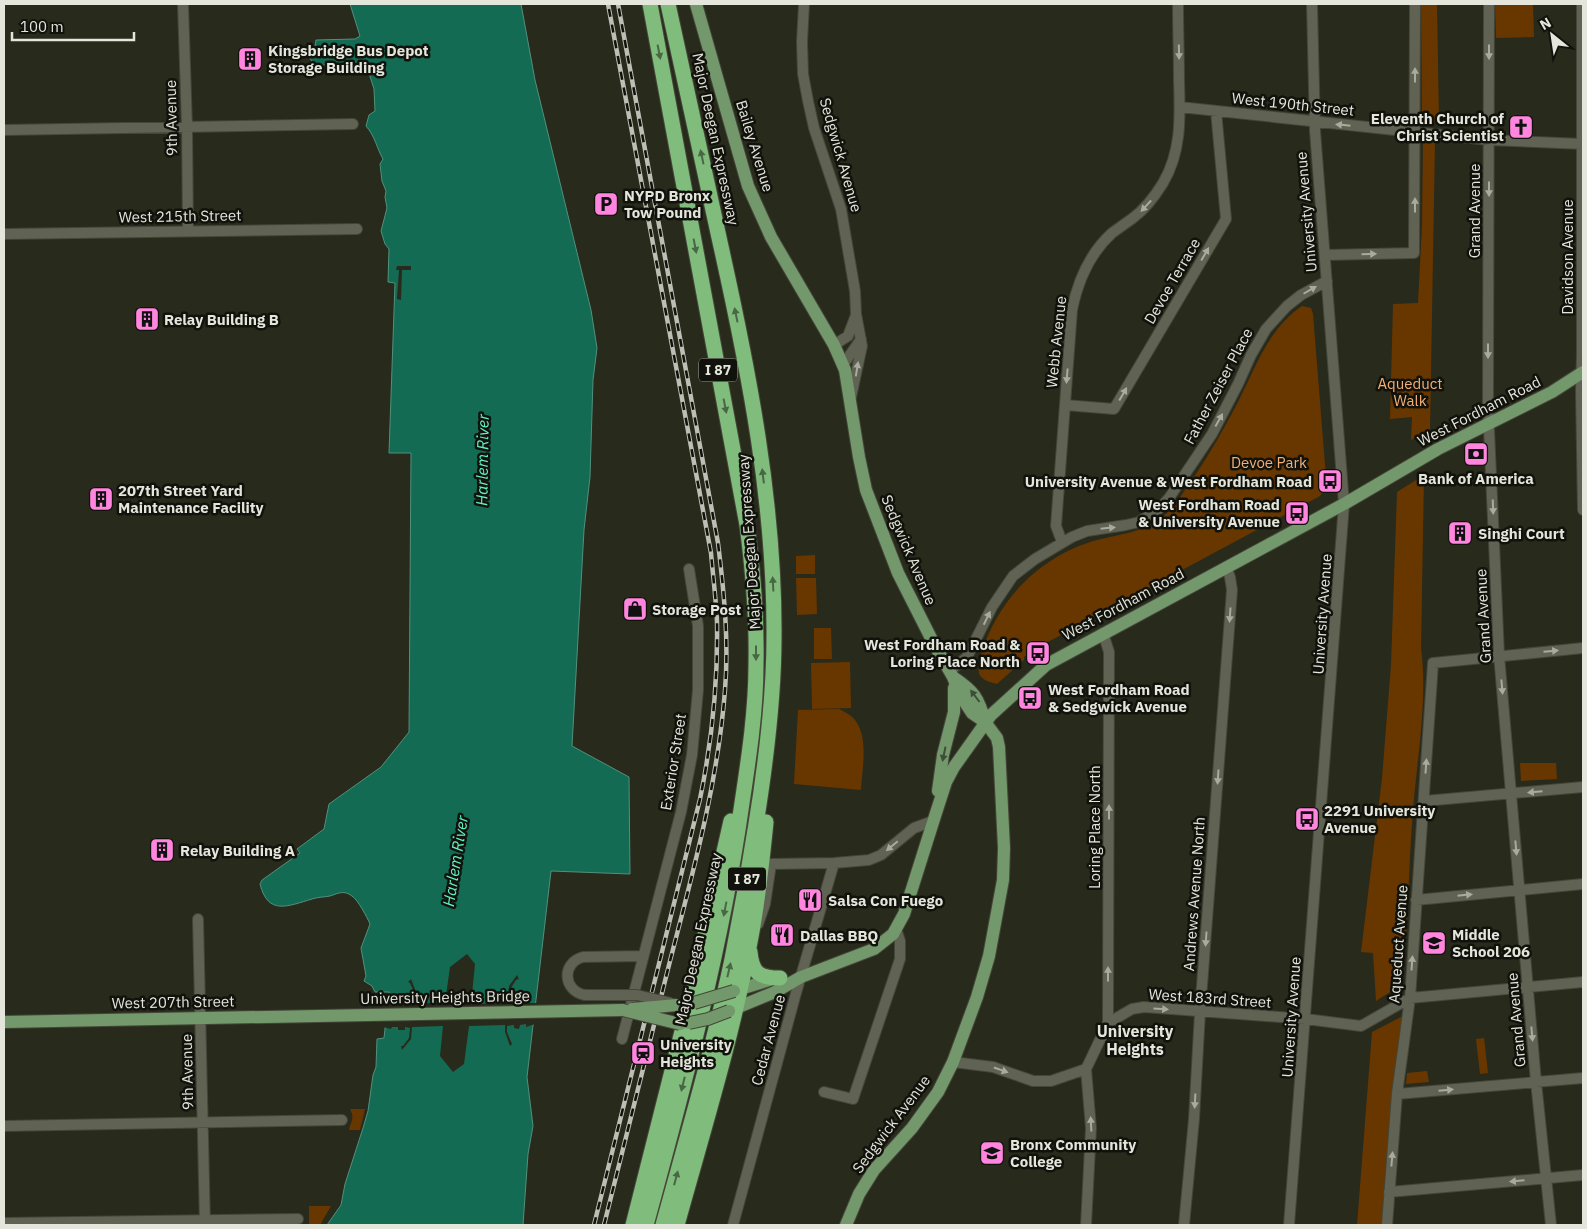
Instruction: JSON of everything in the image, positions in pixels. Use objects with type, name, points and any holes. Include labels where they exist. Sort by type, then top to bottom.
[{"type":"highway","name":"Major Deegan Expressway","points":[[646,1225],[714,960],[736,843],[751,740],[756,680],[754,584],[747,525],[650,4]]},
{"type":"highway","name":"Major Deegan Expressway","points":[[663,1225],[732,960],[753,843],[769,725],[774,607],[768,518],[757,429],[736,313],[668,4]]},
{"type":"highway","points":[[678,1225],[751,941],[759,889],[766,820],[769,725]]},
{"type":"highway","points":[[633,1225],[684,1024],[686,1004],[751,740]]},
{"type":"highway","points":[[751,941],[751,958],[756,972],[764,977],[780,978]]},
{"type":"main road","name":"Bailey Avenue","points":[[696,4],[748,186],[771,238],[834,346],[844,367]]},
{"type":"main road","name":"Sedgwick Avenue","points":[[844,367],[866,490],[898,573],[926,630],[952,674],[968,686],[980,703],[985,722],[996,738],[999,747],[1004,848],[998,912],[984,973],[953,1062],[938,1092],[912,1128],[874,1170],[859,1194],[846,1225]]},
{"type":"main road","name":"West Fordham Road","points":[[622,1010],[684,1024],[733,1010],[775,992],[801,977],[874,949],[889,938],[904,914],[950,774],[985,722],[1046,665],[1344,504],[1438,449],[1552,392],[1582,372]]},
{"type":"main road","points":[[934,818],[943,755],[954,712],[952,674]]},
{"type":"main road","name":"West Fordham Road","points":[[549,1012],[622,1010],[686,1004],[780,978],[801,977]]},
{"type":"main road","name":"University Heights Bridge","points":[[342,1015],[549,1012]]},
{"type":"main road","name":"West 207th Street","points":[[4,1022],[342,1015]]},
{"type":"street","name":"9th Avenue","points":[[183,4],[188,231]]},
{"type":"street","name":"Sedgwick Avenue","points":[[804,4],[803,74],[814,128],[841,209],[862,346],[850,400]]},
{"type":"street","name":"Webb Avenue","points":[[1062,542],[1056,526],[1072,310],[1080,280],[1086,267],[1101,245],[1111,234],[1143,209],[1163,183],[1170,169],[1179,140],[1178,4]]},
{"type":"street","name":"University Avenue","points":[[1289,1225],[1344,504],[1314,122],[1312,4]]},
{"type":"street","points":[[1325,255],[1414,254],[1415,4]]},
{"type":"street","name":"Grand Avenue","points":[[1489,4],[1489,423],[1499,656],[1536,1082],[1551,1225]]},
{"type":"street","name":"Davidson Avenue","points":[[1582,4],[1581,392],[1583,510]]},
{"type":"street","name":"West 190th Street","points":[[1180,107],[1489,140],[1583,144]]},
{"type":"street","name":"Devoe Terrace","points":[[1065,405],[1114,409],[1226,218],[1216,111]]},
{"type":"street","points":[[4,130],[353,124]]},
{"type":"street","name":"West 215th Street","points":[[4,234],[358,229]]},
{"type":"street","name":"Father Zeiser Place","points":[[1062,542],[1087,531],[1126,526],[1139,522],[1160,508],[1169,498],[1212,434],[1234,392],[1250,355],[1266,329],[1288,306],[1302,295],[1327,281]]},
{"type":"street","name":"Sedgwick Avenue","points":[[834,346],[848,336],[856,314]]},
{"type":"street","points":[[844,367],[861,339]]},
{"type":"street","points":[[952,674],[967,657],[992,607],[1013,576],[1062,542]]},
{"type":"street","name":"Andrews Avenue North","points":[[1184,1225],[1194,1119],[1200,1012],[1232,590],[1226,567]]},
{"type":"street","name":"Exterior Street","points":[[622,1039],[681,812],[692,755],[698,690],[698,626],[689,569]]},
{"type":"street","name":"Loring Place North","points":[[1103,633],[1110,652],[1108,1023]]},
{"type":"street","points":[[1499,656],[1583,648]]},
{"type":"street","name":"Aqueduct Avenue","points":[[1386,1225],[1397,1094],[1410,998],[1433,663],[1499,656]]},
{"type":"street","points":[[1424,801],[1583,787]]},
{"type":"street","points":[[751,941],[765,908],[771,864],[834,863],[863,861],[875,858],[887,851],[914,828],[934,818]]},
{"type":"street","name":"Cedar Avenue","points":[[733,1225],[834,863]]},
{"type":"street","points":[[1416,900],[1583,884]]},
{"type":"street","name":"9th Avenue","points":[[198,919],[202,1018],[205,1222]]},
{"type":"street","points":[[824,1092],[852,1099],[900,959],[900,941],[896,929]]},
{"type":"street","points":[[643,956],[585,956],[576,959],[571,963],[567,971],[569,985],[575,992],[585,995],[638,995],[686,1004]]},
{"type":"street","name":"West 183rd Street","points":[[1108,1023],[1132,1009],[1144,1008],[1361,1026],[1410,998],[1583,982]]},
{"type":"street","points":[[612,995],[621,999],[622,1010]]},
{"type":"street","points":[[1086,1225],[1091,1128],[1086,1069],[1108,1023]]},
{"type":"street","points":[[953,1062],[993,1067],[1033,1081],[1050,1081],[1086,1069]]},
{"type":"street","points":[[1397,1094],[1583,1078]]},
{"type":"street","points":[[4,1126],[342,1120]]},
{"type":"street","points":[[1389,1192],[1583,1175]]},
{"type":"street","points":[[4,1222],[205,1222],[298,1219]]},
{"type":"green space","points":[[1421,4],[1437,4],[1439,122],[1422,122]]},
{"type":"green space","points":[[1495,4],[1533,4],[1534,37],[1496,38]]},
{"type":"green space","name":"Aqueduct Walk","points":[[1423,139],[1435,140],[1430,430],[1411,440],[1412,417],[1390,419],[1393,304],[1418,303],[1422,226]]},
{"type":"green space","name":"Devoe Park","points":[[1302,306],[1311,308],[1313,314],[1326,477],[1324,490],[1320,496],[1046,643],[1024,657],[1024,660],[997,684],[982,678],[979,667],[988,635],[1010,598],[1024,582],[1040,568],[1077,547],[1146,527],[1161,518],[1174,505],[1216,442],[1272,337],[1290,315]]},
{"type":"green space","points":[[1424,475],[1421,648],[1423,709],[1411,833],[1404,963],[1401,985],[1376,1001],[1373,953],[1361,952],[1382,778],[1391,665],[1397,492]]},
{"type":"green space","points":[[815,555],[815,574],[796,574],[796,556]]},
{"type":"green space","points":[[796,578],[816,578],[817,614],[797,615]]},
{"type":"green space","points":[[814,628],[831,628],[832,659],[814,659]]},
{"type":"green space","points":[[850,662],[851,708],[812,709],[811,663]]},
{"type":"green space","points":[[839,709],[855,720],[862,736],[864,754],[861,790],[794,784],[798,710]]},
{"type":"green space","points":[[1520,763],[1556,763],[1557,779],[1521,781]]},
{"type":"green space","points":[[1403,1016],[1392,1095],[1382,1225],[1357,1225],[1372,1032]]},
{"type":"green space","points":[[1484,1038],[1488,1073],[1480,1074],[1476,1039]]},
{"type":"green space","points":[[1427,1071],[1429,1082],[1406,1084],[1407,1073]]},
{"type":"green space","points":[[350,1109],[365,1109],[360,1130],[349,1130],[352,1117]]},
{"type":"green space","points":[[309,1206],[331,1206],[320,1225],[309,1225]]},
{"type":"water","name":"Harlem River","points":[[350,4],[521,4],[535,80],[591,310],[597,348],[593,380],[590,477],[584,530],[572,746],[629,777],[630,874],[551,871],[527,1077],[533,1126],[528,1154],[523,1225],[327,1225],[341,1205],[345,1184],[368,1111],[373,1075],[376,1067],[377,1039],[384,1038],[389,992],[375,992],[372,986],[364,981],[366,976],[361,948],[370,924],[360,905],[352,896],[341,893],[280,906],[268,901],[260,884],[262,880],[300,853],[297,849],[324,829],[329,804],[381,767],[409,732],[411,453],[389,453],[395,283],[388,282],[389,249],[385,244],[381,231],[387,208],[386,191],[382,181],[380,164],[383,159],[372,134],[366,126],[369,115],[375,111],[374,89],[367,67],[317,65],[312,62],[308,54],[315,46],[316,40],[355,39],[360,36]]},
{"type":"pier","points":[[397,266],[411,266],[411,270],[402,270],[401,300],[397,299],[399,270],[396,270]]},
{"type":"pier","points":[[467,954],[475,964],[471,1004],[508,1003],[509,986],[517,975],[519,979],[516,980],[511,988],[511,1000],[520,1000],[520,1003],[524,1003],[524,1000],[529,1000],[530,1003],[538,1003],[535,1024],[526,1027],[526,1024],[520,1025],[519,1029],[514,1028],[514,1025],[507,1026],[507,1032],[512,1044],[510,1046],[505,1032],[505,1025],[469,1026],[464,1064],[453,1072],[440,1056],[443,1026],[412,1027],[411,1039],[402,1050],[401,1046],[409,1038],[410,1028],[405,1027],[405,1030],[398,1030],[398,1027],[392,1027],[391,1029],[383,1027],[385,1005],[386,1002],[391,1002],[392,1005],[397,1005],[397,1001],[403,1001],[403,1005],[412,1004],[414,992],[408,982],[411,979],[416,992],[415,1003],[445,1003],[450,967]]},
{"type":"railway","points":[[594,1225],[700,799],[713,711],[717,644],[717,613],[711,553],[608,4]]},
{"type":"railway","points":[[604,1225],[704,827],[722,724],[726,653],[724,598],[718,543],[618,4]]},
{"type":"place","name":"Kingsbridge Bus Depot Storage Building","points":[[250,59]]},
{"type":"place","name":"Eleventh Church of Christ Scientist","points":[[1521,127]]},
{"type":"place","name":"NYPD Bronx Tow Pound","points":[[606,204]]},
{"type":"place","name":"Relay Building B","points":[[147,319]]},
{"type":"place","name":"Bank of America","points":[[1476,454]]},
{"type":"place","name":"University Avenue & West Fordham Road","points":[[1330,481]]},
{"type":"place","name":"207th Street Yard Maintenance Facility","points":[[101,499]]},
{"type":"place","name":"West Fordham Road & University Avenue","points":[[1297,513]]},
{"type":"place","name":"Singhi Court","points":[[1460,533]]},
{"type":"place","name":"Storage Post","points":[[635,609]]},
{"type":"place","name":"West Fordham Road & Loring Place North","points":[[1038,653]]},
{"type":"place","name":"West Fordham Road & Sedgwick Avenue","points":[[1030,698]]},
{"type":"place","name":"2291 University Avenue","points":[[1307,819]]},
{"type":"place","name":"Relay Building A","points":[[162,850]]},
{"type":"place","name":"Salsa Con Fuego","points":[[810,900]]},
{"type":"place","name":"Dallas BBQ","points":[[782,935]]},
{"type":"place","name":"Middle School 206","points":[[1434,943]]},
{"type":"place","name":"University Heights","points":[[643,1053]]},
{"type":"place","name":"Bronx Community College","points":[[992,1153]]},
{"type":"district","name":"University Heights","points":[[1135,1040]]}]
